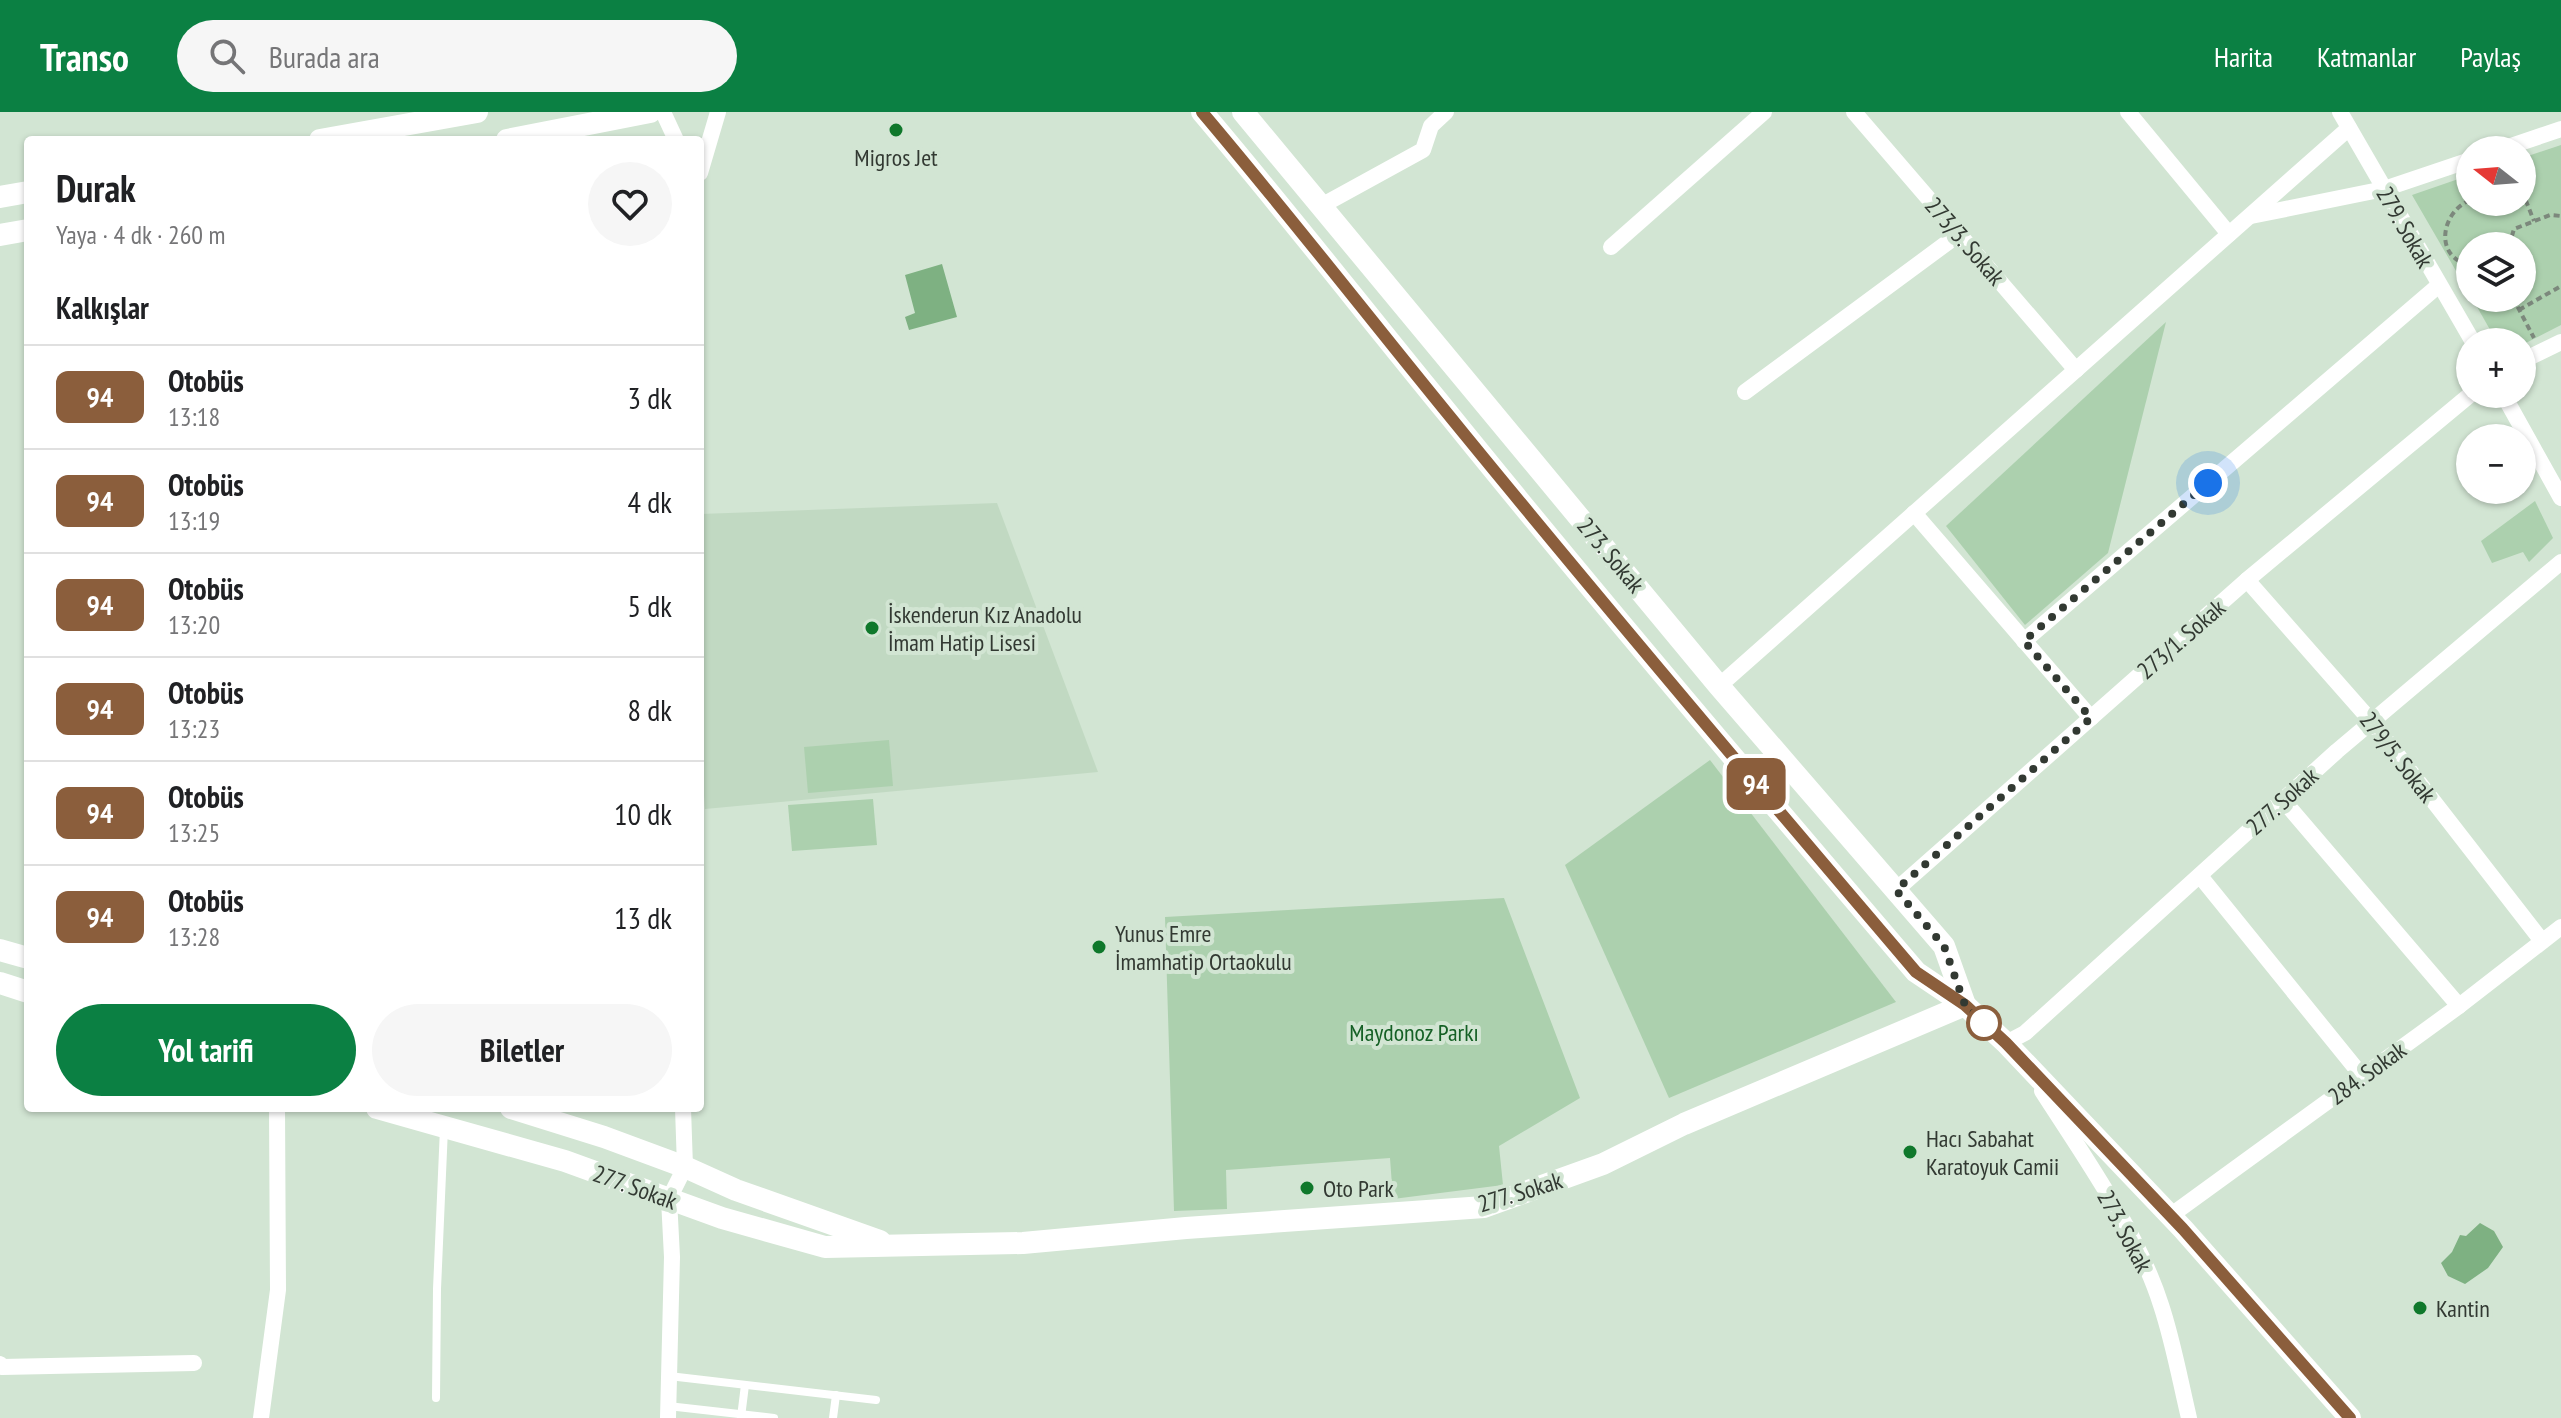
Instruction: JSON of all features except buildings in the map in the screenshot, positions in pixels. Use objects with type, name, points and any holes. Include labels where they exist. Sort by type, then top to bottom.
[{"type":"street","points":[[344,136],[403,126],[439,124],[477,112]]},
{"type":"street","points":[[527,136],[650,112]]},
{"type":"street","points":[[663,112],[674,136]]},
{"type":"street","points":[[704,159],[718,112]]},
{"type":"street","name":"273. Sokak","points":[[1202,112],[1297,224],[1449,416],[1655,665],[1916,972],[1965,1005],[2006,1043],[2170,1216],[2350,1418]]},
{"type":"street","name":"273. Sokak","points":[[1243,112],[1719,686],[1944,946],[1965,1005]]},
{"type":"street","points":[[1321,206],[1423,150],[1431,126],[1446,112]]},
{"type":"street","points":[[1611,247],[1764,112]]},
{"type":"street","name":"273/3. Sokak","points":[[1854,112],[2076,370]]},
{"type":"street","points":[[2128,112],[2229,234]]},
{"type":"street","name":"279. Sokak","points":[[2340,112],[2465,328]]},
{"type":"street","points":[[1719,686],[2349,128]]},
{"type":"street","points":[[2536,137],[2561,129]]},
{"type":"street","points":[[2249,216],[2384,189],[2456,165]]},
{"type":"street","points":[[0,197],[24,193]]},
{"type":"street","points":[[0,235],[24,231]]},
{"type":"street","points":[[1745,392],[1959,234]]},
{"type":"street","points":[[2024,641],[2439,285]]},
{"type":"street","points":[[2536,354],[2561,342]]},
{"type":"street","name":"273/1. Sokak","points":[[1896,890],[2247,580],[2456,406]]},
{"type":"street","points":[[2511,408],[2561,498]]},
{"type":"street","points":[[1914,513],[2091,718]]},
{"type":"street","name":"277. Sokak","points":[[2006,1043],[2025,1033],[2282,799],[2561,562]]},
{"type":"street","name":"279/5. Sokak","points":[[2247,580],[2372,722],[2542,941]]},
{"type":"street","points":[[2282,799],[2459,1006]]},
{"type":"street","points":[[2200,876],[2362,1076]]},
{"type":"street","name":"284. Sokak","points":[[2170,1216],[2459,1006],[2561,927]]},
{"type":"street","points":[[0,950],[24,957]]},
{"type":"street","points":[[0,983],[24,991]]},
{"type":"street","name":"277. Sokak","points":[[391,1112],[565,1161],[722,1218],[825,1247],[1023,1243],[1484,1207],[1603,1164],[1684,1124],[1965,1005]]},
{"type":"street","name":"273. Sokak","points":[[2022,1061],[2097,1176],[2138,1249],[2161,1303],[2189,1418]]},
{"type":"street","points":[[261,1418],[278,1290],[277,1112]]},
{"type":"street","name":"277. Sokak","points":[[524,1112],[604,1137],[736,1190],[897,1247]]},
{"type":"street","points":[[668,1412],[672,1257],[669,1199],[685,1167],[683,1112]]},
{"type":"street","points":[[0,1364],[2,1367],[194,1363]]},
{"type":"lane","points":[[436,1398],[444,1127]]},
{"type":"lane","points":[[669,1376],[876,1400]]},
{"type":"lane","points":[[741,1416],[745,1385]]},
{"type":"lane","points":[[833,1418],[836,1395]]},
{"type":"lane","points":[[668,1412],[774,1418]]},
{"type":"path","points":[[2456,209],[2452,212],[2445,238],[2456,260]]},
{"type":"path","points":[[2513,232],[2550,215],[2561,216]]},
{"type":"path","points":[[2532,216],[2534,221]]},
{"type":"path","points":[[2536,300],[2561,286]]},
{"type":"path","points":[[2520,312],[2541,352]]},
{"type":"shaded area","points":[[942,264],[957,317],[909,330],[905,317],[915,313],[905,275]]},
{"type":"shaded area","name":"İskenderun Kız Anadolu İmam Hatip Lisesi","points":[[997,503],[1098,772],[705,809],[704,514]]},
{"type":"shaded area","points":[[2480,1223],[2494,1231],[2503,1247],[2488,1268],[2465,1284],[2448,1276],[2441,1263],[2452,1252],[2460,1235],[2466,1236]]},
{"type":"green space","points":[[2561,145],[2561,325],[2536,338],[2536,328],[2489,328],[2480,312],[2536,312],[2536,232],[2456,232],[2456,271],[2412,195],[2456,180],[2456,216],[2536,216],[2536,153]]},
{"type":"green space","points":[[2166,322],[2108,553],[2025,625],[1946,526]]},
{"type":"green space","points":[[2536,503],[2553,538],[2529,562],[2523,552],[2492,563],[2481,541]]},
{"type":"green space","points":[[889,740],[893,786],[808,793],[804,747]]},
{"type":"green space","points":[[1710,760],[1896,1002],[1669,1098],[1565,865]]},
{"type":"green space","points":[[873,799],[877,845],[792,851],[788,805]]},
{"type":"green space","name":"Maydonoz Parkı","points":[[1504,898],[1580,1098],[1499,1146],[1503,1185],[1393,1199],[1390,1158],[1226,1170],[1227,1209],[1174,1211],[1165,917]]},
{"type":"bus line","name":"94","points":[[1202,112],[1297,224],[1449,416],[1655,665],[1916,972],[1965,1005],[2006,1043],[2183,1229],[2350,1418]]},
{"type":"place","name":"Migros Jet","points":[[896,130]]},
{"type":"place","name":"İskenderun Kız Anadolu İmam Hatip Lisesi","points":[[872,628]]},
{"type":"place","name":"Yunus Emre İmamhatip Ortaokulu","points":[[1099,947]]},
{"type":"place","name":"Hacı Sabahat Karatoyuk Camii","points":[[1910,1152]]},
{"type":"place","name":"Oto Park","points":[[1307,1188]]},
{"type":"place","name":"Kantin","points":[[2420,1308]]},
{"type":"route","points":[[1984,1023],[1965,1005],[1944,946],[1896,890],[2091,718],[2024,641],[2208,483]]}]
